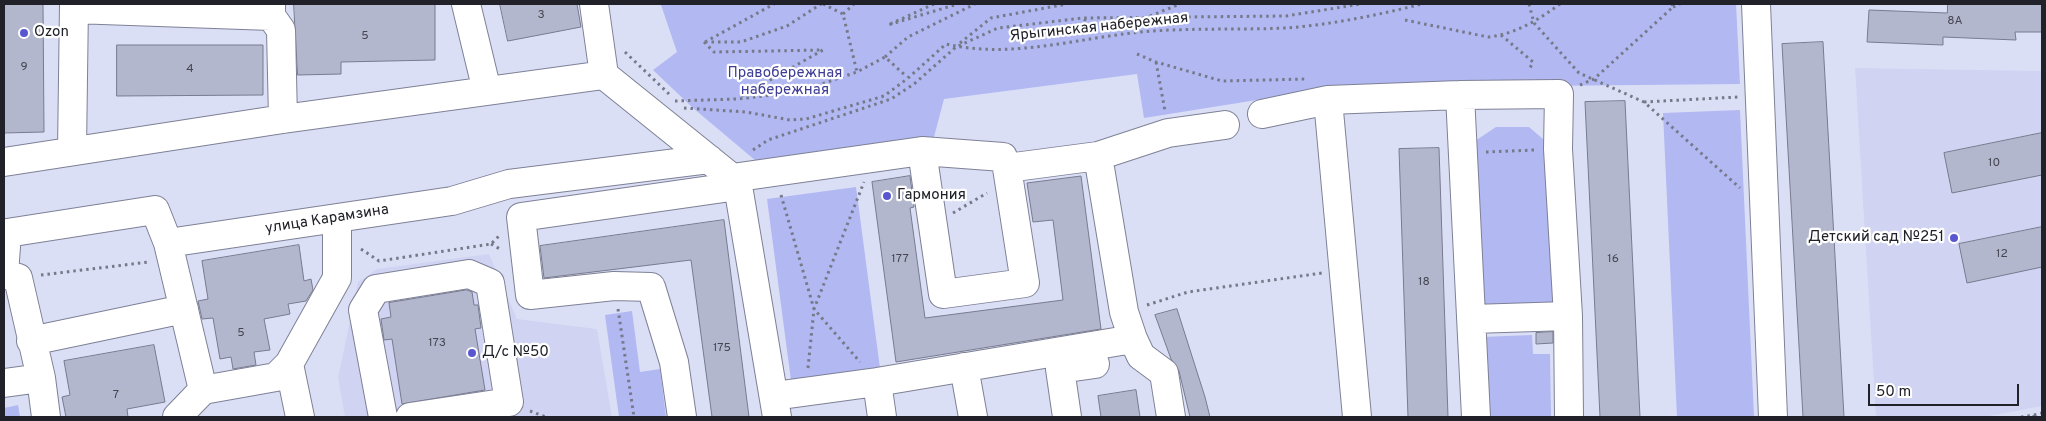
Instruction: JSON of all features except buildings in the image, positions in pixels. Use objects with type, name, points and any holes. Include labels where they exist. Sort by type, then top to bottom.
[{"type":"street","points":[[466,4],[487,91]]},
{"type":"street","points":[[594,4],[604,75],[709,159],[748,174]]},
{"type":"street","points":[[1756,4],[1758,96],[1774,417]]},
{"type":"street","points":[[72,151],[74,6],[271,10],[281,30],[283,119]]},
{"type":"street","points":[[4,162],[283,119],[604,75]]},
{"type":"street","points":[[1320,89],[1344,270],[1358,417]]},
{"type":"street","points":[[1262,114],[1320,89],[1460,95],[1559,94],[1558,149],[1568,316],[1570,417]]},
{"type":"street","points":[[1460,95],[1476,417]]},
{"type":"street","points":[[1008,174],[1098,156],[1168,133],[1225,125]]},
{"type":"street","points":[[682,417],[674,362],[651,287],[614,286],[530,296],[521,217],[748,174],[922,152],[1003,157],[1008,174],[1025,283],[943,294],[922,152]]},
{"type":"street","points":[[1098,156],[1124,312],[1137,347],[1164,373],[1172,417]]},
{"type":"street","name":"улица Карамзина","points":[[170,251],[337,226],[452,201],[509,184],[709,159]]},
{"type":"street","points":[[748,174],[775,407],[806,391],[964,368],[1137,347]]},
{"type":"street","points":[[46,417],[41,378],[31,341],[9,276],[7,233],[155,210],[170,251],[203,390]]},
{"type":"street","points":[[176,417],[203,390],[276,377],[289,364],[337,278],[337,226]]},
{"type":"street","points":[[383,417],[363,310],[376,289],[469,274],[490,283],[509,402],[410,417]]},
{"type":"street","points":[[31,341],[184,309]]},
{"type":"street","points":[[1472,319],[1568,316]]},
{"type":"street","points":[[1067,417],[1060,370],[1137,347]]},
{"type":"street","points":[[289,364],[300,417]]},
{"type":"street","points":[[964,368],[973,417]]},
{"type":"street","points":[[4,384],[41,378]]},
{"type":"street","points":[[877,382],[882,417]]},
{"type":"path","points":[[704,42],[774,4]]},
{"type":"path","points":[[704,42],[741,42],[787,26],[822,4],[843,14]]},
{"type":"path","points":[[843,14],[854,4]]},
{"type":"path","points":[[934,4],[888,25],[958,4]]},
{"type":"path","points":[[675,101],[737,99],[798,92],[857,72],[885,57],[908,37],[975,4]]},
{"type":"path","name":"Ярыгинская набережная","points":[[748,174],[768,140],[891,99],[914,84],[956,46],[991,18],[1067,4]]},
{"type":"path","points":[[1149,16],[1180,4]]},
{"type":"path","name":"Ярыгинская набережная","points":[[956,46],[998,28],[1083,18],[1286,16],[1361,4]]},
{"type":"path","name":"Ярыгинская набережная","points":[[684,108],[746,112],[790,120],[806,118],[884,96],[908,79],[946,44],[992,50],[1042,46],[1152,31],[1286,28],[1351,19],[1422,4]]},
{"type":"path","points":[[1529,4],[1534,23],[1579,73],[1644,102],[1765,211]]},
{"type":"path","points":[[1405,20],[1488,37],[1501,35],[1534,23],[1560,4]]},
{"type":"path","points":[[1559,94],[1594,80],[1672,5],[1680,4]]},
{"type":"path","points":[[843,14],[857,72]]},
{"type":"path","points":[[1083,18],[1097,28]]},
{"type":"path","points":[[1501,35],[1532,62]]},
{"type":"path","points":[[704,42],[714,52],[823,50],[737,99]]},
{"type":"path","points":[[622,49],[675,101],[691,114]]},
{"type":"path","points":[[1137,54],[1156,62],[1222,81],[1320,89]]},
{"type":"path","points":[[885,57],[907,77]]},
{"type":"path","points":[[1156,62],[1168,133]]},
{"type":"path","points":[[1644,102],[1758,96]]},
{"type":"path","points":[[1463,152],[1558,149]]},
{"type":"path","points":[[806,391],[814,309],[866,176],[869,160]]},
{"type":"path","points":[[748,174],[814,309],[877,382]]},
{"type":"path","points":[[934,225],[1008,174]]},
{"type":"path","points":[[337,226],[379,261],[490,244],[512,224],[522,223]]},
{"type":"path","points":[[9,276],[170,251]]},
{"type":"path","points":[[1124,312],[1188,292],[1344,270]]},
{"type":"path","points":[[614,286],[634,417]]},
{"type":"path","points":[[2021,417],[2042,413]]},
{"type":"shaded area","name":"Детский сад №251","points":[[1855,68],[2042,71],[2042,406],[1984,417],[1876,417]]},
{"type":"shaded area","name":"Д/с №50","points":[[489,254],[517,319],[597,329],[612,417],[345,417],[338,378],[358,282],[377,269]]},
{"type":"green space","name":"Правобережная набережная","points":[[1736,4],[1740,84],[1332,88],[1144,118],[1137,74],[944,99],[934,137],[762,166],[693,108],[653,70],[677,52],[661,5]]},
{"type":"green space","points":[[1740,110],[1754,417],[1677,417],[1663,113]]},
{"type":"green space","points":[[1496,127],[1529,127],[1551,146],[1557,303],[1480,307],[1472,143]]},
{"type":"green space","points":[[856,187],[881,376],[792,388],[767,199]]},
{"type":"green space","points":[[632,311],[640,372],[660,369],[666,417],[619,417],[605,315]]},
{"type":"green space","points":[[1532,335],[1533,354],[1550,354],[1551,417],[1485,417],[1482,337]]},
{"type":"green space","points":[[18,405],[20,417],[4,417],[4,408]]},
{"type":"place","name":"Ozon","points":[[24,33]]},
{"type":"place","name":"Гармония","points":[[887,196]]},
{"type":"place","name":"Детский сад №251","points":[[1954,238]]},
{"type":"place","name":"Д/с №50","points":[[472,353]]}]
